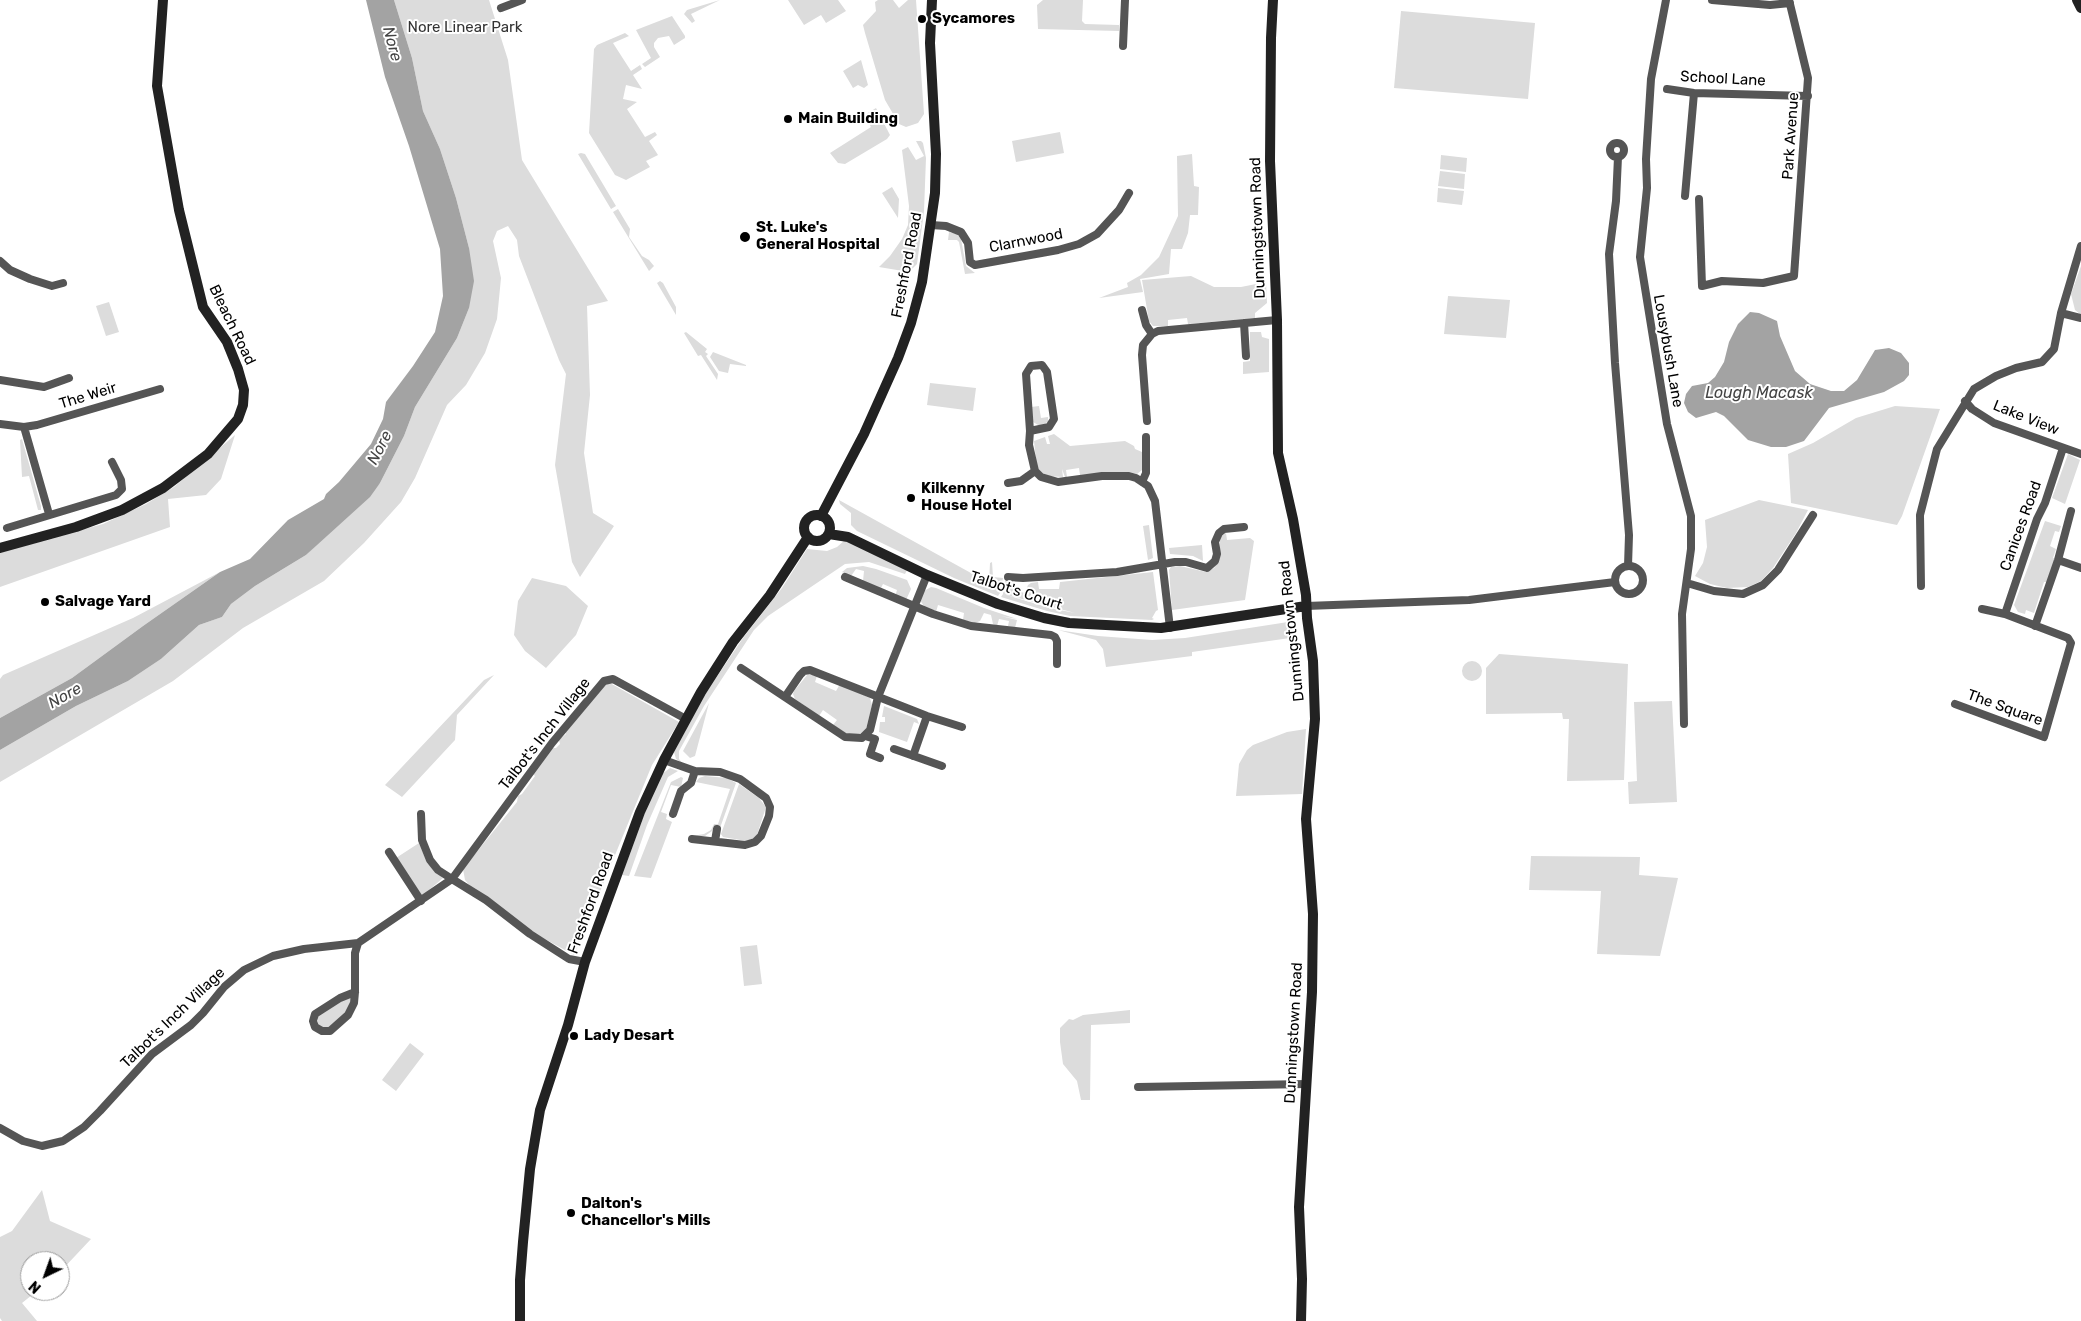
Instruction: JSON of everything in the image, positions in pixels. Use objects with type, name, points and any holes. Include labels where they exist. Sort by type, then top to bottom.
[{"type":"street","name":"Bleach Road","points":[[0,548],[76,527],[122,510],[163,488],[208,454],[238,419],[243,405],[244,390],[237,366],[227,342],[203,307],[179,210],[157,86],[162,0]]},
{"type":"street","points":[[502,8],[522,0]]},
{"type":"street","name":"Freshford Road","points":[[520,1321],[522,1251],[536,1129],[545,1091],[568,1025],[585,962],[640,812],[664,760],[686,719],[723,658],[770,595],[808,537],[804,529],[807,520],[815,515],[821,516],[864,434],[898,358],[916,307],[925,264],[935,193],[936,154],[930,43],[932,0]]},
{"type":"street","points":[[1123,46],[1125,0]]},
{"type":"street","name":"Dunningstown Road","points":[[1274,0],[1271,38],[1270,161],[1277,320],[1278,453],[1293,519],[1313,661],[1314,720],[1306,819],[1313,914],[1312,1006],[1299,1207],[1302,1279],[1301,1321]]},
{"type":"street","name":"Lousybush Lane","points":[[1666,0],[1651,79],[1646,159],[1647,188],[1640,258],[1667,424],[1691,516],[1692,550],[1682,614],[1684,724]]},
{"type":"street","points":[[1712,0],[1770,6],[1790,2]]},
{"type":"street","points":[[2077,0],[2081,8]]},
{"type":"street","name":"Park Avenue","points":[[1699,200],[1702,286],[1722,280],[1763,283],[1794,276],[1808,78],[1790,2]]},
{"type":"street","name":"School Lane","points":[[1667,89],[1694,93],[1808,96]]},
{"type":"street","points":[[1685,196],[1694,93]]},
{"type":"street","points":[[1618,157],[1616,200],[1609,254],[1615,363],[1629,535],[1628,566]]},
{"type":"street","name":"Clarnwood","points":[[931,225],[946,226],[961,232],[968,242],[970,262],[975,265],[1058,250],[1079,244],[1097,234],[1119,210],[1129,193]]},
{"type":"street","points":[[1921,586],[1920,516],[1937,449],[1974,389],[1996,376],[2042,362],[2054,350],[2061,313],[2081,246]]},
{"type":"street","points":[[0,261],[10,270],[30,279],[52,286],[63,283]]},
{"type":"street","points":[[1142,310],[1146,325],[1152,334]]},
{"type":"street","points":[[2061,313],[2081,318]]},
{"type":"street","points":[[1147,421],[1142,355],[1143,345],[1152,334],[1158,331],[1277,320]]},
{"type":"street","points":[[1244,323],[1246,356]]},
{"type":"street","points":[[1030,431],[1049,427],[1054,419],[1047,372],[1042,365],[1036,364],[1031,366],[1026,374],[1030,431],[1029,445],[1035,472],[1042,477],[1058,482],[1102,476],[1129,476],[1142,482],[1153,493],[1170,628]]},
{"type":"street","points":[[0,380],[44,391],[69,378]]},
{"type":"street","name":"The Weir","points":[[0,424],[24,427],[60,420],[160,389]]},
{"type":"street","name":"Lake View","points":[[1965,401],[1972,409],[1994,423],[2081,454]]},
{"type":"street","points":[[24,427],[49,514]]},
{"type":"street","points":[[1142,482],[1146,473],[1144,441]]},
{"type":"street","name":"Canices Road","points":[[2005,614],[2063,448]]},
{"type":"street","points":[[7,528],[116,495],[122,489],[121,480],[112,462]]},
{"type":"street","points":[[1008,483],[1022,481],[1035,472]]},
{"type":"street","points":[[1982,609],[2005,614],[2035,626],[2058,560],[2071,511]]},
{"type":"street","points":[[1687,583],[1714,592],[1743,594],[1763,585],[1778,570],[1813,515]]},
{"type":"street","points":[[808,537],[820,541],[829,534],[830,524],[821,516]]},
{"type":"street","name":"Talbot's Court","points":[[1008,576],[1023,578],[1117,572],[1186,562],[1207,568],[1215,560],[1217,554],[1215,542],[1219,532],[1224,529],[1244,527]]},
{"type":"street","name":"Talbot's Court","points":[[829,534],[848,537],[927,575],[998,604],[1044,618],[1069,623],[1117,627],[1170,628],[1306,606]]},
{"type":"street","points":[[2058,560],[2081,568]]},
{"type":"street","points":[[1628,566],[1635,567],[1640,571],[1643,578],[1642,585],[1638,591],[1632,594],[1619,590],[1615,582],[1617,572],[1621,568],[1628,566]]},
{"type":"street","points":[[741,668],[845,737],[859,739],[865,736],[870,730],[878,697],[927,575]]},
{"type":"street","points":[[844,577],[913,606],[971,626],[1055,637],[1057,641],[1057,664]]},
{"type":"street","name":"Talbot's Court","points":[[1022,587],[1023,578]]},
{"type":"street","points":[[1306,606],[1469,600],[1615,582]]},
{"type":"street","name":"The Square","points":[[1955,704],[2044,738],[2071,643],[2068,638],[2035,626]]},
{"type":"street","points":[[784,697],[800,675],[804,671],[810,670],[927,716],[962,727]]},
{"type":"street","name":"Talbot's Inch Village","points":[[0,1128],[23,1141],[42,1146],[63,1141],[95,1116],[152,1054],[196,1020],[224,987],[244,970],[273,956],[304,949],[358,943],[452,879],[552,743],[604,681],[613,679],[686,719]]},
{"type":"street","points":[[913,756],[927,716]]},
{"type":"street","points":[[865,736],[876,739],[870,754],[880,758]]},
{"type":"street","points":[[894,749],[942,766]]},
{"type":"street","points":[[664,760],[695,771],[720,772],[740,779],[762,795],[770,806],[769,816],[761,836],[755,842],[745,844],[692,839]]},
{"type":"street","points":[[673,814],[681,791],[691,783],[695,771]]},
{"type":"street","points":[[421,814],[422,840],[430,860],[438,870],[486,900],[530,934],[569,958],[585,962]]},
{"type":"street","points":[[715,841],[717,829]]},
{"type":"street","points":[[389,852],[421,900]]},
{"type":"street","points":[[355,992],[340,998],[315,1014],[313,1021],[315,1027],[322,1031],[330,1031],[348,1015],[354,1003],[355,992],[354,953],[358,943]]},
{"type":"street","points":[[1138,1087],[1307,1084]]},
{"type":"green space","name":"Nore Linear Park","points":[[394,0],[489,0],[508,60],[522,160],[608,301],[587,306],[590,395],[584,453],[593,513],[614,526],[580,577],[572,562],[555,465],[566,374],[519,256],[517,240],[508,226],[497,231],[493,241],[501,278],[497,319],[485,353],[466,385],[447,405],[415,478],[401,502],[364,543],[324,581],[243,628],[173,681],[0,782],[0,750],[76,706],[128,681],[161,659],[199,625],[222,617],[231,604],[255,586],[306,555],[380,483],[404,436],[415,407],[457,338],[469,308],[469,248],[456,198],[440,149],[423,111],[412,58]]},
{"type":"green space","points":[[720,0],[691,14],[695,21],[692,23],[684,14],[687,10]]},
{"type":"green space","points":[[788,0],[838,0],[846,11],[826,23],[821,15],[804,25]]},
{"type":"green space","points":[[878,0],[893,0],[899,8],[908,0],[916,0],[924,114],[918,123],[906,127],[899,124],[885,100],[863,25],[876,11],[875,2]]},
{"type":"green space","points":[[1043,0],[1083,0],[1082,21],[1085,24],[1119,25],[1119,31],[1038,29],[1037,5]]},
{"type":"green space","points":[[1401,11],[1535,23],[1528,99],[1394,88]]},
{"type":"green space","points":[[672,16],[685,38],[674,45],[669,36],[658,38],[654,43],[654,47],[660,57],[645,67],[642,64],[651,58],[636,30]]},
{"type":"green space","points":[[625,33],[629,36],[613,43],[631,71],[640,65],[642,69],[633,75],[642,89],[626,85],[623,99],[637,102],[627,109],[645,137],[655,132],[657,135],[649,141],[658,155],[646,161],[650,167],[626,180],[615,175],[589,133],[594,49],[597,45]]},
{"type":"green space","points":[[861,60],[868,85],[864,88],[858,85],[853,88],[843,71]]},
{"type":"green space","points":[[876,108],[890,135],[887,139],[845,164],[838,163],[830,153],[871,127],[866,118],[863,119],[863,116]]},
{"type":"green space","points":[[1060,132],[1064,153],[1016,162],[1012,141]]},
{"type":"green space","points":[[916,141],[923,143],[926,158],[924,211],[917,264],[909,272],[879,267],[890,256],[902,239],[908,225],[909,206],[902,150],[908,147],[916,160],[924,156]]},
{"type":"green space","points":[[578,154],[585,154],[616,206],[611,209]]},
{"type":"green space","points":[[1192,154],[1194,186],[1199,187],[1198,215],[1190,215],[1188,233],[1182,249],[1171,249],[1169,274],[1140,279],[1143,292],[1099,298],[1128,287],[1127,283],[1141,275],[1159,257],[1178,216],[1177,156]]},
{"type":"green space","points":[[1441,155],[1467,158],[1466,172],[1440,169]]},
{"type":"green space","points":[[1440,171],[1465,174],[1464,189],[1438,186]]},
{"type":"green space","points":[[892,187],[899,199],[898,218],[882,193]]},
{"type":"green space","points":[[1438,188],[1464,191],[1462,205],[1437,202]]},
{"type":"green space","points":[[618,209],[630,229],[629,237],[642,256],[654,266],[649,271],[613,212]]},
{"type":"green space","points":[[949,232],[957,234],[961,239],[966,266],[975,273],[965,274],[959,242],[957,240],[948,240]]},
{"type":"green space","points":[[2081,266],[2081,315],[2075,310],[2071,294]]},
{"type":"green space","points":[[1191,276],[1214,287],[1241,287],[1266,282],[1267,303],[1255,313],[1255,318],[1188,324],[1187,318],[1168,320],[1168,326],[1153,326],[1149,321],[1142,280]]},
{"type":"green space","points":[[660,281],[663,283],[676,307],[676,315],[657,283]]},
{"type":"green space","points":[[1448,296],[1510,300],[1506,338],[1444,334]]},
{"type":"green space","points":[[109,302],[119,332],[106,336],[96,306]]},
{"type":"green space","points":[[686,332],[707,349],[705,352],[708,354],[706,356],[718,374],[717,380],[701,355],[698,356],[684,333]]},
{"type":"green space","points":[[1250,332],[1261,332],[1262,337],[1269,339],[1269,372],[1243,374],[1243,362],[1250,361]]},
{"type":"green space","points":[[713,352],[746,366],[730,364],[728,373],[719,371],[710,357]]},
{"type":"green space","points":[[930,383],[976,388],[973,411],[927,405]]},
{"type":"green space","points":[[1039,406],[1041,418],[1048,417],[1048,422],[1040,426],[1033,422],[1031,407]]},
{"type":"green space","points":[[1895,406],[1940,409],[1902,516],[1897,525],[1791,503],[1788,454],[1813,443],[1856,418]]},
{"type":"green space","points":[[1054,434],[1070,446],[1125,441],[1142,452],[1142,470],[1137,474],[1129,472],[1080,475],[1079,468],[1066,470],[1067,477],[1065,477],[1062,469],[1063,477],[1044,476],[1037,470],[1034,441],[1045,437],[1047,444],[1050,444],[1048,436]]},
{"type":"green space","points":[[235,435],[221,479],[206,495],[168,499],[170,527],[0,587],[0,552],[103,524],[146,504],[174,487]]},
{"type":"green space","points":[[22,439],[41,510],[38,510],[29,476],[22,477],[20,440]]},
{"type":"green space","points":[[2068,454],[2080,460],[2065,504],[2052,498]]},
{"type":"green space","points":[[839,500],[989,583],[990,563],[992,562],[993,577],[1003,578],[1000,593],[998,596],[954,578],[857,531],[851,525],[851,513],[840,504]]},
{"type":"green space","points":[[1759,500],[1808,510],[1796,533],[1773,568],[1761,581],[1748,587],[1727,588],[1710,584],[1695,576],[1703,563],[1707,547],[1705,520]]},
{"type":"green space","points":[[2045,521],[2061,526],[2059,532],[2055,531],[2050,546],[2056,549],[2053,558],[2055,559],[2047,582],[2044,582],[2034,613],[2026,610],[2025,614],[2018,612],[2014,605]]},
{"type":"green space","points":[[1149,525],[1153,558],[1148,560],[1143,526]]},
{"type":"green space","points":[[1226,533],[1227,540],[1250,538],[1254,541],[1245,600],[1172,610],[1169,570],[1171,567],[1180,566],[1206,572],[1214,568],[1218,563],[1220,555],[1220,537]]},
{"type":"green space","points":[[845,540],[907,570],[905,574],[869,562],[845,564],[768,616],[754,630],[704,706],[679,751],[679,759],[682,763],[676,759],[674,752],[702,699],[743,638],[782,588],[807,549],[827,551],[837,547]]},
{"type":"green space","points":[[1202,545],[1203,561],[1193,556],[1170,554],[1169,548]]},
{"type":"green space","points":[[863,566],[907,580],[911,589],[906,600],[895,597],[897,590],[883,584],[880,590],[863,581],[864,571],[856,569],[851,576],[842,572],[847,568]]},
{"type":"green space","points":[[220,572],[72,678],[0,718],[0,679],[3,675],[133,618]]},
{"type":"green space","points":[[1153,572],[1158,610],[1152,620],[1070,616],[1001,597],[1005,581],[1015,584],[1016,591],[1025,593],[1028,585],[1031,583],[1038,582],[1039,589],[1059,589],[1060,582]],"holes":[[[1003,594],[1075,613],[1050,608]]]},
{"type":"green space","points":[[532,578],[566,586],[588,606],[576,635],[546,668],[525,651],[514,635],[518,601]]},
{"type":"green space","points":[[931,587],[1017,619],[1001,616],[1017,620],[1015,628],[1008,626],[1009,621],[999,619],[997,626],[993,624],[991,615],[984,613],[980,621],[975,623],[963,620],[964,613],[938,605],[936,612],[925,608],[920,600],[924,591]]},
{"type":"green space","points":[[1288,622],[1290,638],[1192,652],[1192,656],[1106,667],[1103,649],[1096,640],[1058,630],[1098,636],[1152,640],[1185,638]]},
{"type":"green space","points":[[1499,654],[1628,664],[1624,780],[1567,781],[1569,719],[1563,719],[1562,713],[1486,714],[1486,668]]},
{"type":"green space","points":[[1472,661],[1479,664],[1482,671],[1479,678],[1472,681],[1465,678],[1462,671],[1465,664]]},
{"type":"green space","points":[[808,674],[817,676],[815,682],[836,691],[840,684],[870,698],[872,705],[866,729],[863,733],[853,735],[846,733],[833,725],[837,720],[823,710],[819,716],[795,699],[794,691]]},
{"type":"green space","points":[[494,675],[457,715],[455,740],[402,797],[385,785],[484,680]]},
{"type":"green space","points":[[610,683],[679,722],[652,765],[574,955],[534,933],[470,886],[465,880],[463,869],[517,802],[518,796],[522,794],[535,776],[533,774],[552,748],[556,748],[560,744],[559,740],[566,734],[565,731],[606,684]]},
{"type":"green space","points":[[1672,701],[1677,802],[1629,804],[1628,782],[1637,781],[1634,702]]},
{"type":"green space","points":[[709,703],[695,756],[690,758],[683,751]]},
{"type":"green space","points":[[884,706],[917,719],[919,724],[914,722],[907,742],[879,732],[880,722],[885,722],[885,717],[882,717]]},
{"type":"green space","points":[[1306,729],[1302,794],[1236,796],[1239,764],[1247,750],[1253,745],[1287,732]]},
{"type":"green space","points":[[670,768],[678,771],[668,777],[647,825],[629,876],[622,875],[649,802],[662,774]]},
{"type":"green space","points":[[705,776],[727,778],[736,783],[720,828],[714,826],[712,831],[705,836],[692,836],[704,834],[711,830],[714,824],[718,824],[730,789],[696,782],[699,778]]},
{"type":"green space","points":[[681,777],[683,778],[681,787],[671,785],[661,812],[667,814],[666,819],[672,822],[651,878],[634,876],[671,782]]},
{"type":"green space","points":[[739,784],[759,798],[766,807],[757,835],[753,839],[746,841],[723,837],[721,834]]},
{"type":"green space","points":[[419,843],[427,863],[443,878],[422,896],[396,858]]},
{"type":"green space","points":[[1531,856],[1640,857],[1639,875],[1678,878],[1660,956],[1597,954],[1601,891],[1529,890]]},
{"type":"green space","points":[[757,945],[762,984],[744,986],[740,947]]},
{"type":"green space","points":[[351,996],[350,1005],[345,1015],[330,1028],[318,1025],[318,1014]]},
{"type":"green space","points":[[1130,1010],[1130,1023],[1091,1025],[1090,1100],[1081,1100],[1077,1081],[1063,1064],[1060,1028],[1069,1019],[1073,1020],[1083,1015]]},
{"type":"green space","points":[[410,1043],[424,1054],[396,1091],[382,1080]]},
{"type":"green space","points":[[42,1190],[50,1221],[91,1239],[70,1261],[70,1251],[20,1251],[20,1301],[24,1301],[22,1303],[37,1321],[2,1321],[0,1318],[0,1237],[12,1231]]},
{"type":"water","name":"Nore","points":[[366,0],[394,0],[412,58],[423,111],[440,149],[456,198],[469,248],[474,281],[469,308],[457,338],[415,407],[404,436],[380,483],[370,497],[306,555],[255,586],[231,604],[222,617],[199,625],[161,659],[128,681],[76,706],[0,750],[0,718],[72,678],[220,572],[250,559],[288,520],[324,499],[326,494],[339,482],[371,444],[383,419],[386,402],[435,332],[443,296],[440,249],[409,146],[385,77]]},
{"type":"water","name":"Lough Macask","points":[[1750,312],[1759,313],[1777,321],[1780,336],[1795,371],[1810,384],[1831,391],[1844,391],[1857,380],[1875,350],[1889,348],[1901,353],[1909,363],[1909,375],[1904,381],[1884,392],[1829,408],[1804,441],[1786,447],[1771,447],[1748,440],[1724,416],[1716,412],[1696,418],[1688,412],[1684,403],[1686,394],[1692,386],[1708,383],[1715,377],[1724,362],[1729,342],[1738,324]]},
{"type":"place","name":"Sycamores","points":[[922,19]]},
{"type":"place","name":"Main Building","points":[[788,119]]},
{"type":"place","name":"St. Luke's General Hospital","points":[[745,237]]},
{"type":"place","name":"Kilkenny House Hotel","points":[[911,498]]},
{"type":"place","name":"Salvage Yard","points":[[45,602]]},
{"type":"place","name":"Lady Desart","points":[[574,1036]]},
{"type":"place","name":"Dalton's Chancellor's Mills","points":[[571,1213]]}]
